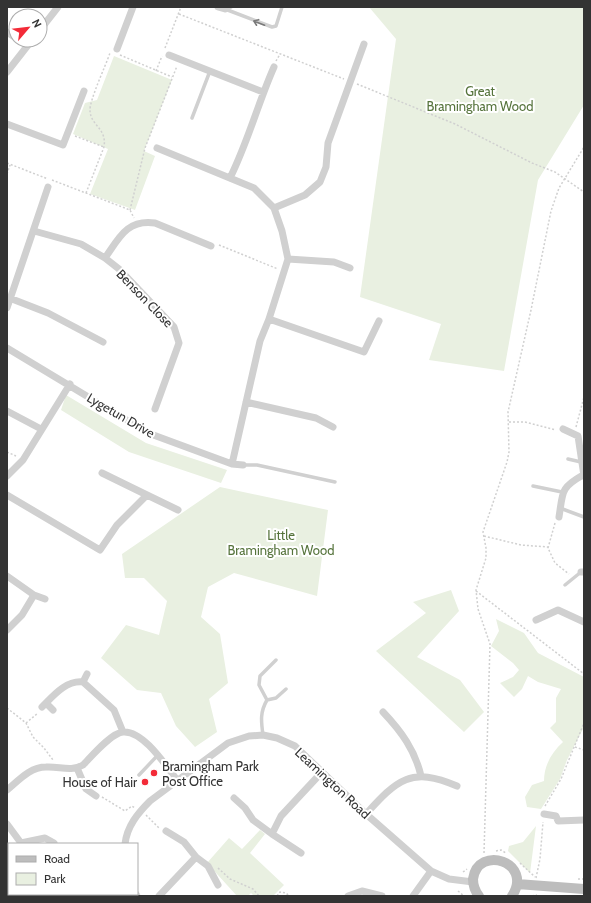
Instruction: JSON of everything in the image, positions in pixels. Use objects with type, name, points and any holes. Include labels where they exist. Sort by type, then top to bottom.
[{"type":"street","points":[[48,20],[58,7]]},
{"type":"street","points":[[117,49],[133,7]]},
{"type":"street","points":[[274,208],[305,195],[320,182],[326,167],[328,143],[364,44]]},
{"type":"street","points":[[7,72],[26,48]]},
{"type":"street","points":[[170,55],[263,92]]},
{"type":"street","points":[[230,178],[238,162],[263,92],[274,67]]},
{"type":"street","points":[[7,124],[63,145],[84,91]]},
{"type":"street","points":[[157,148],[254,188],[274,208],[282,231],[288,259],[270,318],[260,341],[232,464]]},
{"type":"street","points":[[7,308],[12,298],[48,187]]},
{"type":"street","points":[[137,223],[155,223],[211,246]]},
{"type":"street","name":"Benson Close","points":[[105,258],[120,236],[137,223]]},
{"type":"street","name":"Benson Close","points":[[34,231],[81,244],[105,258],[119,269],[174,326],[178,335],[179,343],[177,353],[155,409]]},
{"type":"street","points":[[288,259],[334,262],[350,268]]},
{"type":"street","points":[[12,298],[48,313],[103,342]]},
{"type":"street","points":[[270,318],[364,352],[378,320]]},
{"type":"street","name":"Lygetun Drive","points":[[7,348],[70,384],[148,433],[232,464],[244,465]]},
{"type":"street","points":[[7,476],[23,460],[70,384]]},
{"type":"street","points":[[246,402],[316,418],[333,427]]},
{"type":"street","points":[[7,411],[41,429]]},
{"type":"street","points":[[559,517],[562,492],[568,484],[583,473],[579,435],[563,429]]},
{"type":"street","points":[[102,473],[178,510]]},
{"type":"street","points":[[7,495],[100,550],[117,525],[147,495]]},
{"type":"street","points":[[7,576],[34,595],[45,599]]},
{"type":"street","points":[[7,630],[22,615],[34,595]]},
{"type":"street","points":[[536,620],[558,610],[584,622]]},
{"type":"street","points":[[83,682],[87,674]]},
{"type":"street","points":[[53,710],[44,705],[58,691],[77,682],[83,682],[114,710],[123,732]]},
{"type":"street","points":[[383,712],[397,726],[410,746],[417,759],[421,776]]},
{"type":"street","points":[[7,790],[31,770],[46,767],[77,768],[114,736],[123,732],[135,735],[141,739],[177,780]]},
{"type":"street","name":"Leamington Road","points":[[125,843],[129,827],[141,810],[177,780],[228,743],[249,736],[263,735],[277,738],[296,746],[366,814],[431,871],[449,879],[473,882]]},
{"type":"street","points":[[77,768],[86,788],[96,796]]},
{"type":"street","points":[[272,834],[281,816],[322,772]]},
{"type":"street","points":[[366,814],[388,790],[405,779],[421,776],[440,779],[457,786]]},
{"type":"street","points":[[234,798],[245,808],[252,820],[301,852]]},
{"type":"street","points":[[544,814],[556,816],[558,821],[584,820]]},
{"type":"street","points":[[7,824],[21,843],[45,838],[54,843]]},
{"type":"street","points":[[166,831],[184,842],[196,857],[208,866],[218,885]]},
{"type":"street","points":[[159,896],[196,857]]},
{"type":"street","points":[[479,896],[474,888],[474,876],[480,866],[491,860],[498,860],[510,865],[514,871],[517,884],[512,896]]},
{"type":"street","points":[[413,896],[431,871]]},
{"type":"street","points":[[517,884],[584,889]]},
{"type":"street","points":[[348,896],[362,891],[382,896]]},
{"type":"lane","points":[[225,8],[272,28],[276,26],[282,7]]},
{"type":"lane","points":[[192,118],[210,71]]},
{"type":"lane","points":[[568,459],[581,462]]},
{"type":"lane","points":[[244,465],[256,465],[334,482]]},
{"type":"lane","points":[[533,486],[562,492]]},
{"type":"lane","points":[[560,508],[584,517]]},
{"type":"lane","points":[[565,585],[582,572]]},
{"type":"lane","points":[[267,700],[259,685],[260,676],[276,660]]},
{"type":"lane","points":[[263,735],[260,720],[262,709],[267,700],[276,698],[286,689]]},
{"type":"lane","points":[[139,775],[157,756]]},
{"type":"path","points":[[156,71],[181,7]]},
{"type":"path","points":[[178,14],[350,81],[455,124],[566,178],[584,192]]},
{"type":"path","points":[[86,193],[104,147],[104,135],[91,117],[90,106],[111,52],[172,77]]},
{"type":"path","points":[[130,210],[141,160],[180,59]]},
{"type":"path","points":[[67,133],[104,147]]},
{"type":"path","points":[[484,855],[490,644],[478,609],[476,590],[486,558],[483,532],[508,457],[508,412],[515,377],[532,310],[546,232],[554,198],[584,147]]},
{"type":"path","points":[[7,164],[130,210],[137,223]]},
{"type":"path","points":[[7,174],[10,165]]},
{"type":"path","points":[[211,246],[219,245],[284,271]]},
{"type":"path","points":[[579,435],[584,397]]},
{"type":"path","points":[[509,422],[525,422],[559,431],[563,429]]},
{"type":"path","points":[[7,452],[23,460]]},
{"type":"path","points":[[559,517],[548,547],[555,563],[573,578]]},
{"type":"path","points":[[484,536],[520,546],[548,547]]},
{"type":"path","points":[[476,590],[584,674]]},
{"type":"path","points":[[26,723],[42,710],[44,705]]},
{"type":"path","points":[[7,708],[26,723],[32,737],[44,748],[58,768]]},
{"type":"path","points":[[536,878],[540,859],[546,805],[561,779],[584,723]]},
{"type":"path","points":[[575,747],[584,750]]},
{"type":"path","points":[[203,862],[210,860],[230,879],[252,889],[259,896]]},
{"type":"path","points":[[458,891],[464,896]]},
{"type":"path","points":[[277,896],[280,892],[286,893],[290,896]]},
{"type":"green space","name":"Great Bramingham Wood","points":[[369,7],[584,7],[584,105],[538,180],[504,371],[429,360],[441,324],[360,297],[396,39]]},
{"type":"green space","points":[[114,56],[172,80],[144,151],[155,156],[135,210],[90,194],[108,149],[73,134],[85,103],[97,100]]},
{"type":"green space","points":[[66,395],[146,443],[227,470],[221,483],[129,452],[61,410]]},
{"type":"green space","name":"Little Bramingham Wood","points":[[220,487],[328,510],[317,596],[234,573],[208,587],[201,617],[220,634],[228,683],[209,699],[217,732],[195,747],[176,726],[161,693],[137,690],[101,658],[126,625],[159,635],[167,601],[144,578],[125,578],[122,554]]},
{"type":"green space","points":[[451,590],[459,611],[417,657],[460,680],[484,712],[464,732],[376,651],[426,613],[413,602]]},
{"type":"green space","points":[[496,619],[524,633],[538,653],[584,677],[583,729],[567,760],[560,779],[541,809],[527,807],[525,797],[532,785],[544,781],[545,770],[549,759],[563,742],[550,728],[556,722],[556,698],[561,689],[538,682],[528,676],[522,689],[514,697],[500,683],[513,677],[519,670],[513,663],[491,646],[499,631]]},
{"type":"green space","points":[[536,826],[530,873],[508,851],[509,846],[523,842]]},
{"type":"green space","points":[[260,830],[265,834],[250,853],[284,885],[273,896],[254,896],[251,893],[248,896],[237,896],[207,863],[229,838],[242,849]]},
{"type":"place","name":"Bramingham Park Post Office","points":[[154,773]]},
{"type":"place","name":"House of Hair","points":[[145,782]]}]
